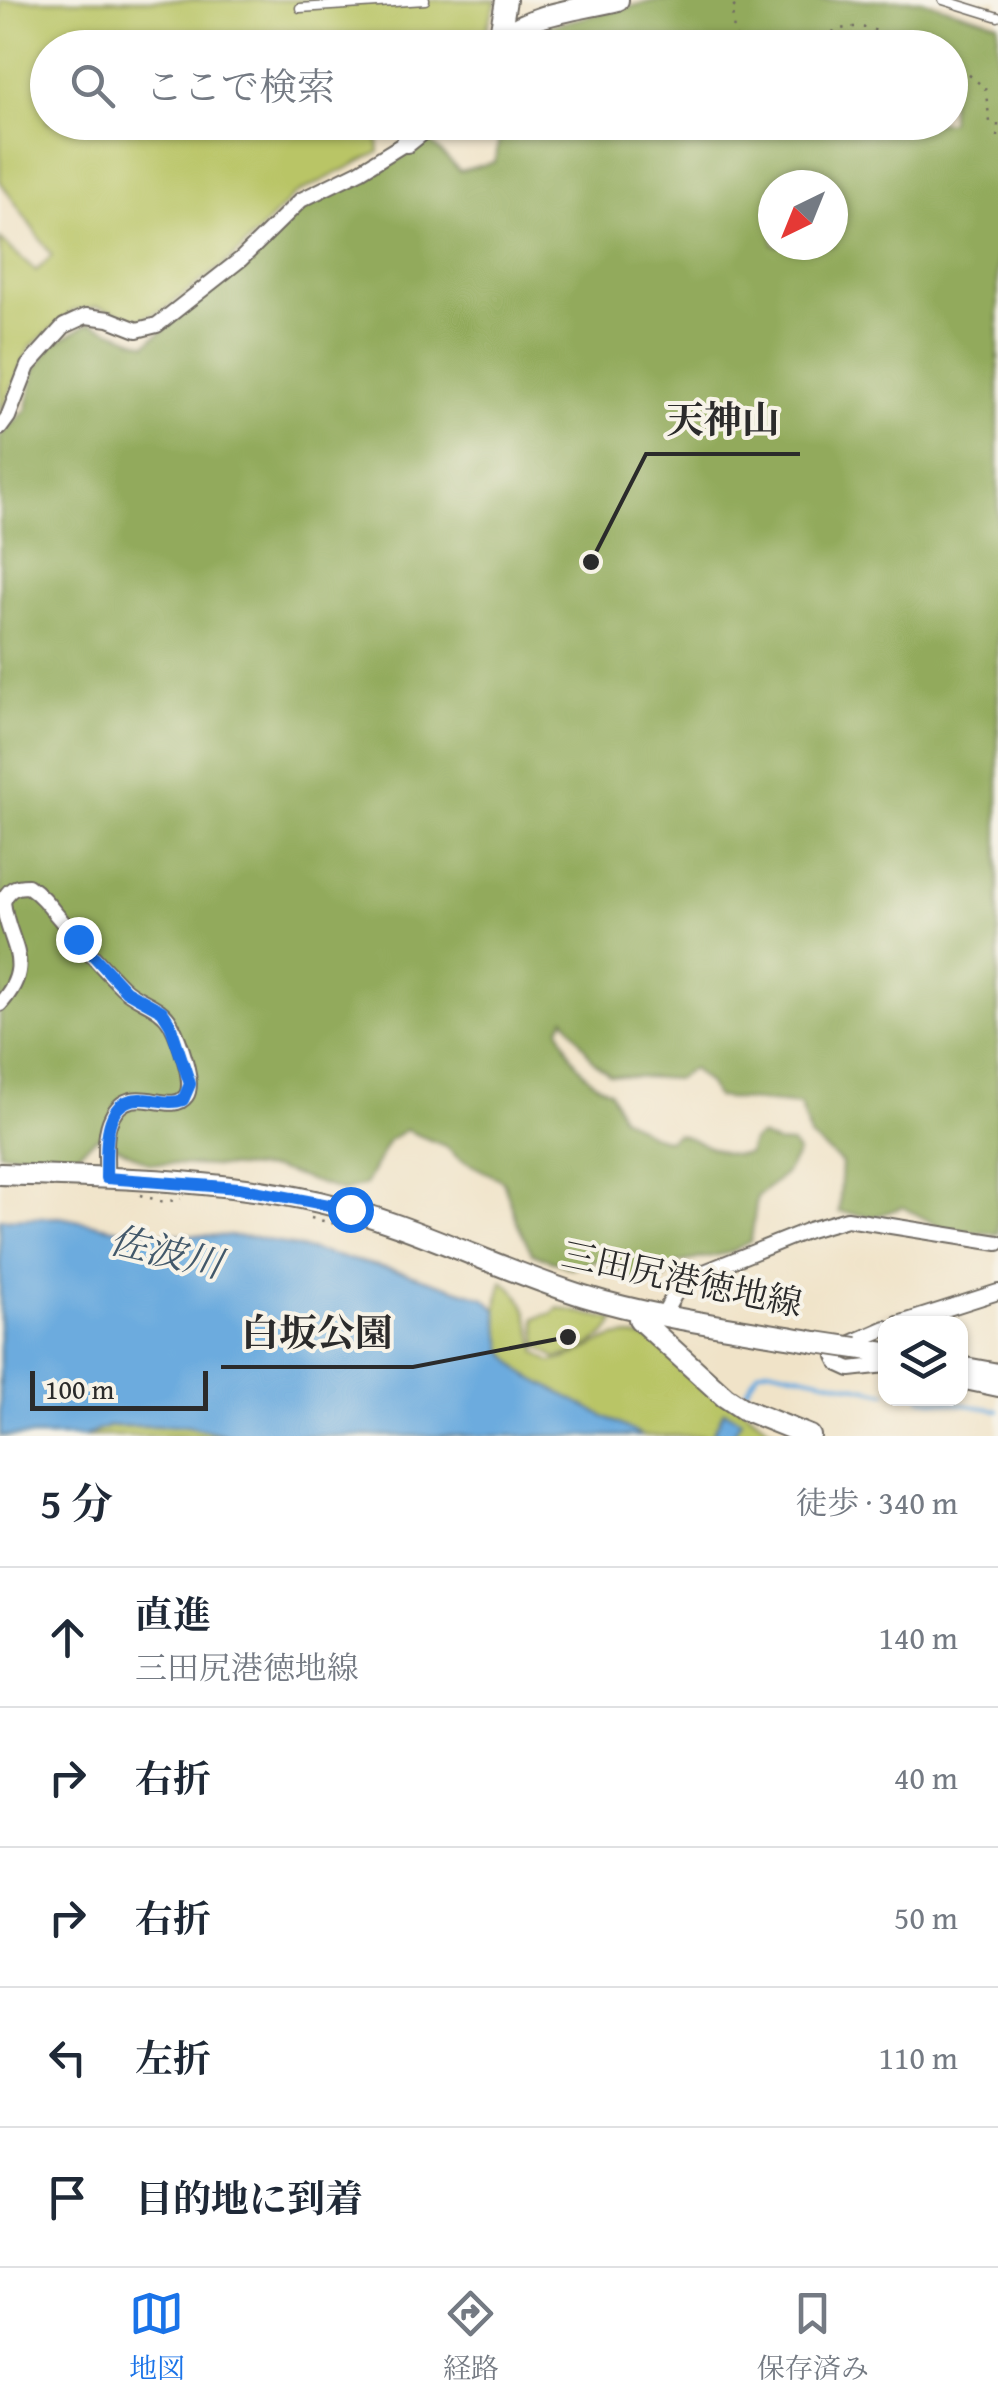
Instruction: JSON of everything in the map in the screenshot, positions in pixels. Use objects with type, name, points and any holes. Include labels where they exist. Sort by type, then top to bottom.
[{"type":"main road","points":[[501,30],[506,0]]},
{"type":"main road","points":[[525,0],[557,14]]},
{"type":"main road","points":[[512,30],[519,24],[618,0]]},
{"type":"main road","name":"三田尻港徳地線","points":[[0,1174],[239,1188],[350,1209],[408,1227],[539,1281],[637,1314],[878,1352]]},
{"type":"main road","points":[[637,1314],[725,1398],[810,1436]]},
{"type":"main road","points":[[968,1368],[998,1374]]},
{"type":"street","points":[[0,428],[28,366],[64,326],[86,316],[138,330],[157,325],[242,259],[301,200],[407,142]]},
{"type":"street","points":[[0,1004],[12,988],[20,965],[3,902],[13,888],[28,886],[126,991],[162,1011],[170,1024],[188,1072],[189,1092],[174,1103],[138,1098],[118,1108],[108,1130],[106,1178]]},
{"type":"street","points":[[662,1315],[682,1281],[809,1230],[847,1220],[998,1243]]},
{"type":"street","points":[[923,1316],[998,1292]]},
{"type":"street","points":[[878,1331],[840,1348],[835,1356],[839,1364],[850,1368],[878,1366]]},
{"type":"street","points":[[968,1383],[998,1389]]},
{"type":"lane","points":[[300,8],[425,0]]},
{"type":"lane","points":[[943,0],[998,17]]},
{"type":"path","points":[[735,30],[732,9],[741,0]]},
{"type":"path","points":[[846,30],[863,26],[878,30]]},
{"type":"path","points":[[968,74],[985,88],[990,122],[997,125],[998,137]]},
{"type":"path","points":[[129,1190],[164,1202],[186,1198]]},
{"type":"path","points":[[306,1216],[363,1231]]},
{"type":"green space","points":[[0,0],[496,0],[486,30],[30,30],[30,140],[378,140],[379,152],[294,195],[235,256],[163,310],[140,319],[98,306],[73,311],[30,347],[0,414],[0,239],[36,271],[52,256],[0,181]]},
{"type":"green space","points":[[658,0],[921,0],[998,23],[998,1234],[946,1230],[903,1207],[874,1217],[839,1212],[842,1163],[810,1137],[800,1105],[716,1097],[708,1083],[692,1069],[676,1079],[610,1075],[594,1062],[565,1018],[559,1028],[578,1066],[591,1080],[610,1091],[621,1116],[651,1135],[668,1140],[676,1134],[729,1154],[748,1153],[752,1141],[760,1136],[792,1144],[798,1153],[786,1173],[757,1197],[751,1241],[728,1253],[678,1263],[664,1279],[639,1287],[617,1268],[595,1261],[571,1268],[532,1253],[503,1181],[458,1158],[445,1146],[406,1130],[389,1140],[365,1185],[342,1191],[276,1169],[149,1163],[98,1137],[74,1156],[0,1153],[0,437],[27,409],[34,371],[52,345],[90,323],[146,344],[242,266],[303,205],[379,171],[429,141],[460,171],[495,162],[499,140],[968,140],[968,30],[530,30]]},
{"type":"green space","points":[[502,1281],[523,1303],[537,1353],[551,1362],[612,1338],[637,1337],[653,1342],[774,1432],[772,1436],[732,1436],[740,1421],[724,1411],[712,1436],[642,1436],[524,1374],[504,1352],[496,1310]]},
{"type":"green space","points":[[558,1308],[615,1320],[590,1345],[556,1358],[538,1346],[535,1318]]},
{"type":"green space","points":[[110,1426],[188,1426],[231,1436],[84,1436]]},
{"type":"water","name":"佐波川","points":[[60,1217],[138,1233],[255,1237],[403,1272],[485,1298],[496,1310],[504,1352],[524,1374],[642,1436],[231,1436],[188,1426],[110,1426],[84,1436],[0,1436],[0,1219]]},
{"type":"water","points":[[724,1411],[741,1420],[732,1436],[712,1436]]},
{"type":"waterway","points":[[746,1390],[759,1371],[769,1368],[878,1391]]},
{"type":"waterway","points":[[968,1405],[998,1410]]},
{"type":"place","name":"天神山","points":[[591,562]]},
{"type":"place","name":"白坂公園","points":[[568,1337]]},
{"type":"route","points":[[78,939],[126,991],[162,1011],[190,1084],[183,1100],[174,1103],[138,1098],[118,1108],[108,1130],[106,1178],[239,1188],[350,1209]]}]
